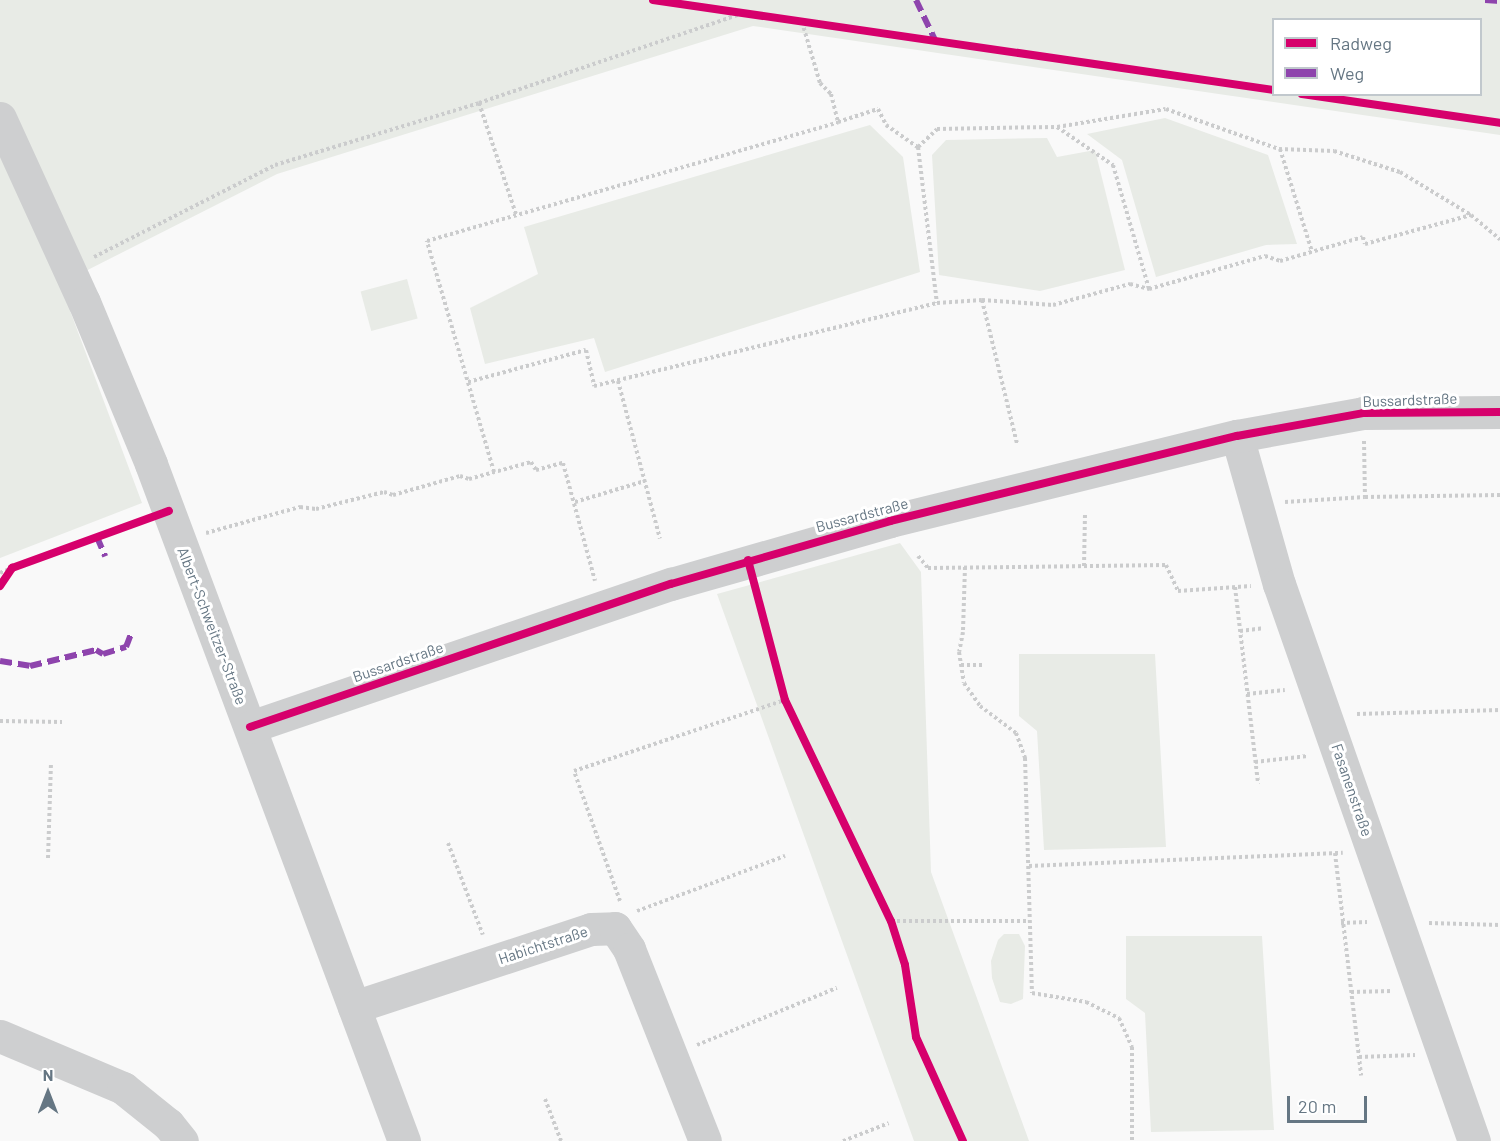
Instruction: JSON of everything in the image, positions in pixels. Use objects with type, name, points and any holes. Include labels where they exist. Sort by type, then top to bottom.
[{"type":"street","name":"Albert-Schweitzer-Straße","points":[[0,118],[70,271],[151,464],[404,1141]]},
{"type":"street","name":"Bussardstraße","points":[[250,727],[602,606],[739,563],[890,521],[1237,436],[1363,414],[1500,412]]},
{"type":"street","name":"Fasanenstraße","points":[[1237,436],[1280,584],[1474,1141]]},
{"type":"street","name":"Habichtstraße","points":[[354,1007],[591,929],[615,928]]},
{"type":"street","points":[[615,928],[629,949],[705,1141]]},
{"type":"street","points":[[0,1036],[123,1088],[168,1124],[182,1141]]},
{"type":"path","points":[[70,271],[275,165],[479,103],[743,13]]},
{"type":"path","points":[[802,22],[820,82],[831,94],[838,122]]},
{"type":"path","points":[[479,103],[516,214]]},
{"type":"path","points":[[494,472],[426,241],[878,109],[886,125],[918,147],[937,303]]},
{"type":"path","points":[[918,147],[937,129],[1057,127],[1166,109],[1280,149],[1334,151],[1400,172],[1472,215],[1500,238]]},
{"type":"path","points":[[1057,127],[1113,165],[1149,289]]},
{"type":"path","points":[[1280,149],[1312,252]]},
{"type":"path","points":[[468,382],[586,351],[594,386],[937,303],[982,300],[1053,305],[1130,284],[1149,289],[1265,256],[1280,261],[1363,237],[1365,244],[1472,215]]},
{"type":"path","points":[[982,300],[1017,444]]},
{"type":"path","points":[[618,381],[660,540]]},
{"type":"path","points":[[1364,453],[1365,497]]},
{"type":"path","points":[[219,529],[300,507],[316,509],[384,492],[393,495],[459,477],[469,479],[531,462],[536,470],[563,463],[596,585]]},
{"type":"path","points":[[575,502],[645,481]]},
{"type":"path","points":[[1255,504],[1365,497],[1500,495]]},
{"type":"path","points":[[1084,566],[1085,515]]},
{"type":"path","points":[[918,556],[928,568],[1166,565],[1178,591],[1280,584]]},
{"type":"path","points":[[965,567],[963,632],[959,652],[964,683],[980,706],[1016,733],[1025,758],[1032,993],[1086,1002],[1119,1018],[1132,1047],[1132,1141]]},
{"type":"path","points":[[0,573],[12,568]]},
{"type":"path","points":[[1234,587],[1258,784]]},
{"type":"path","points":[[961,665],[984,666]]},
{"type":"path","points":[[1247,694],[1321,701],[1500,710]]},
{"type":"path","points":[[615,928],[620,900],[574,771],[785,700]]},
{"type":"path","points":[[0,721],[62,722]]},
{"type":"path","points":[[1255,762],[1339,753]]},
{"type":"path","points":[[48,858],[51,764]]},
{"type":"path","points":[[448,843],[493,961]]},
{"type":"path","points":[[1029,866],[1373,852]]},
{"type":"path","points":[[1335,853],[1361,1075]]},
{"type":"path","points":[[615,928],[635,912],[785,856]]},
{"type":"path","points":[[891,921],[1029,921]]},
{"type":"path","points":[[1399,924],[1500,925]]},
{"type":"path","points":[[671,1055],[837,988]]},
{"type":"path","points":[[1351,992],[1422,990]]},
{"type":"path","points":[[1359,1057],[1444,1054]]},
{"type":"path","points":[[545,1099],[561,1141]]},
{"type":"path","points":[[843,1141],[889,1123]]},
{"type":"shaded area","points":[[0,0],[1500,0],[1500,135],[753,26],[277,174],[60,284],[142,503],[0,558]]},
{"type":"shaded area","points":[[1165,118],[1268,155],[1297,244],[1266,245],[1156,277],[1122,160],[1087,134]]},
{"type":"shaded area","points":[[870,125],[903,157],[920,272],[605,372],[594,338],[485,364],[470,308],[538,274],[524,227]]},
{"type":"shaded area","points":[[1047,138],[1057,157],[1095,150],[1125,270],[1040,291],[939,275],[932,155],[946,140]]},
{"type":"shaded area","points":[[407,279],[418,319],[371,331],[361,291]]},
{"type":"shaded area","points":[[900,543],[921,572],[931,872],[1029,1141],[914,1141],[717,594]]},
{"type":"shaded area","points":[[1019,654],[1155,654],[1166,847],[1044,850],[1037,731],[1019,716]]},
{"type":"shaded area","points":[[1004,934],[1019,934],[1025,946],[1023,999],[1011,1004],[1000,1002],[992,978],[991,961],[998,940]]},
{"type":"shaded area","points":[[1126,936],[1262,936],[1274,1130],[1151,1132],[1145,1013],[1126,999]]},
{"type":"marked path","points":[[916,0],[936,42]]},
{"type":"marked path","points":[[1485,0],[1500,1]]},
{"type":"marked path","points":[[97,537],[105,556]]},
{"type":"marked path","points":[[0,661],[30,666],[96,650],[103,654],[126,647],[132,631]]},
{"type":"cycle path","points":[[653,0],[1272,90]]},
{"type":"cycle path","points":[[1316,96],[1500,123]]},
{"type":"cycle path","points":[[250,727],[671,584],[890,521],[1237,436],[1363,413],[1500,412]]},
{"type":"cycle path","points":[[0,586],[12,568],[169,511]]},
{"type":"cycle path","points":[[748,560],[785,700],[891,921],[905,965],[916,1037],[963,1141]]}]
